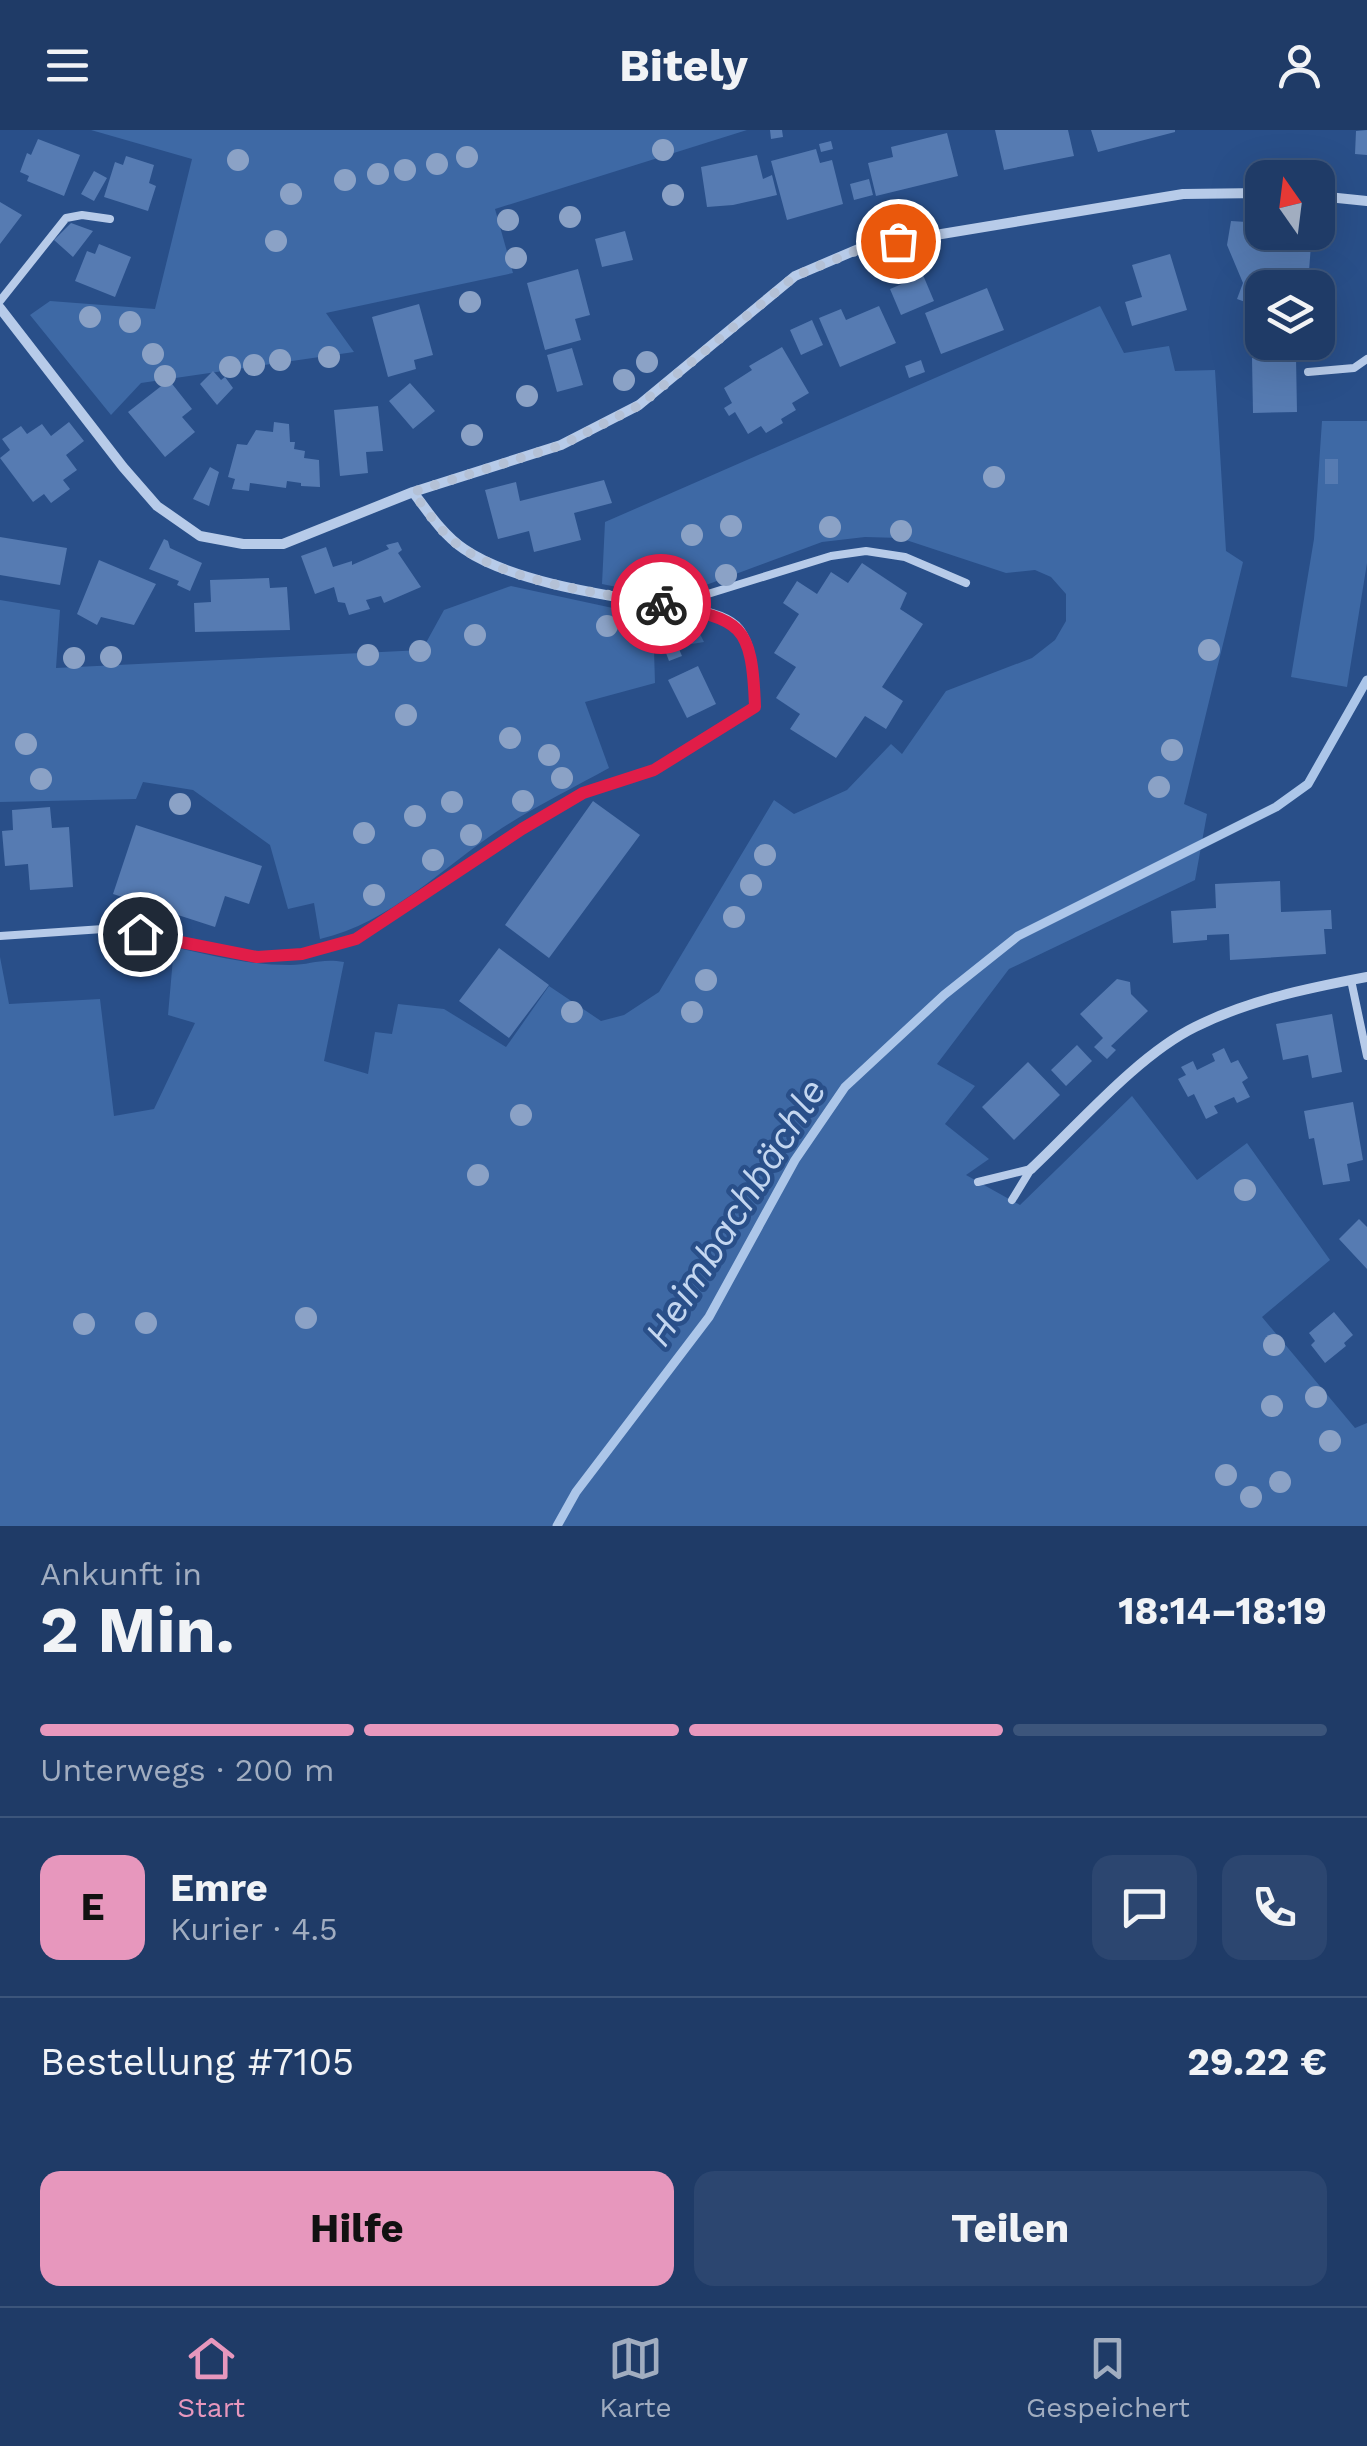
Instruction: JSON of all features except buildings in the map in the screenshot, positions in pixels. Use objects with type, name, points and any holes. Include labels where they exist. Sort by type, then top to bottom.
[{"type":"street","points":[[0,305],[157,506],[200,536],[243,544],[284,544],[413,492],[562,445],[640,405],[795,276],[863,248],[1183,194],[1245,194]]},
{"type":"street","points":[[1335,197],[1367,200]]},
{"type":"street","points":[[413,492],[451,538],[494,564],[530,576],[704,612],[734,623],[743,635],[754,674],[755,707]]},
{"type":"street","points":[[1031,1169],[1144,1062],[1193,1028],[1272,997],[1367,977]]},
{"type":"lane","points":[[0,305],[66,218],[110,219]]},
{"type":"lane","points":[[1308,372],[1354,368],[1367,358]]},
{"type":"lane","points":[[668,606],[832,556],[866,550],[906,557],[966,582]]},
{"type":"lane","points":[[0,936],[102,929],[257,957],[328,950],[356,939],[583,793],[654,770],[755,707]]},
{"type":"lane","points":[[1351,980],[1367,1056]]},
{"type":"lane","points":[[978,1182],[1031,1169]]},
{"type":"lane","points":[[1012,1200],[1031,1169]]},
{"type":"shaded area","points":[[91,130],[747,130],[495,209],[513,273],[326,313],[354,352],[141,383],[111,415],[30,315],[50,301],[155,309],[192,159]]},
{"type":"shaded area","points":[[1100,306],[1124,353],[1169,346],[1175,371],[1215,370],[1226,551],[1243,562],[1184,804],[1207,814],[1195,880],[1009,969],[937,1064],[975,1086],[945,1124],[989,1159],[966,1175],[1020,1205],[1132,1096],[1197,1180],[1247,1143],[1330,1260],[1262,1317],[1355,1428],[1367,1423],[1367,1526],[0,1526],[0,957],[9,1004],[100,999],[114,1116],[154,1109],[195,1023],[168,1015],[174,947],[260,963],[344,962],[324,1061],[368,1074],[375,1032],[392,1034],[398,1004],[444,1009],[506,1047],[549,986],[601,1021],[624,1015],[659,992],[774,800],[794,814],[847,790],[891,744],[902,754],[946,691],[1032,658],[1055,640],[1066,621],[1066,594],[1051,577],[1035,570],[1006,573],[900,538],[865,537],[822,542],[671,598],[602,584],[605,522]]},
{"type":"shaded area","points":[[1322,421],[1367,421],[1367,563],[1347,687],[1291,677],[1314,539]]},
{"type":"shaded area","points":[[511,586],[696,626],[704,642],[654,650],[655,683],[585,702],[609,768],[515,820],[393,907],[345,931],[320,939],[314,903],[288,909],[270,845],[193,790],[143,782],[136,799],[0,802],[0,600],[60,610],[56,668],[422,650],[444,610]]},
{"type":"waterway","name":"Heimbachbächle","points":[[557,1526],[576,1492],[709,1317],[795,1160],[845,1087],[944,995],[1018,936],[1276,807],[1308,784],[1367,680]]},
{"type":"way so far","points":[[661,604],[530,576],[494,564],[464,549],[438,526],[413,492],[562,445],[640,405],[795,276],[863,248],[898,241]]},
{"type":"route","points":[[140,934],[257,957],[328,950],[356,939],[583,793],[654,770],[755,707],[754,674],[743,635],[734,623],[704,612],[661,604]]}]
